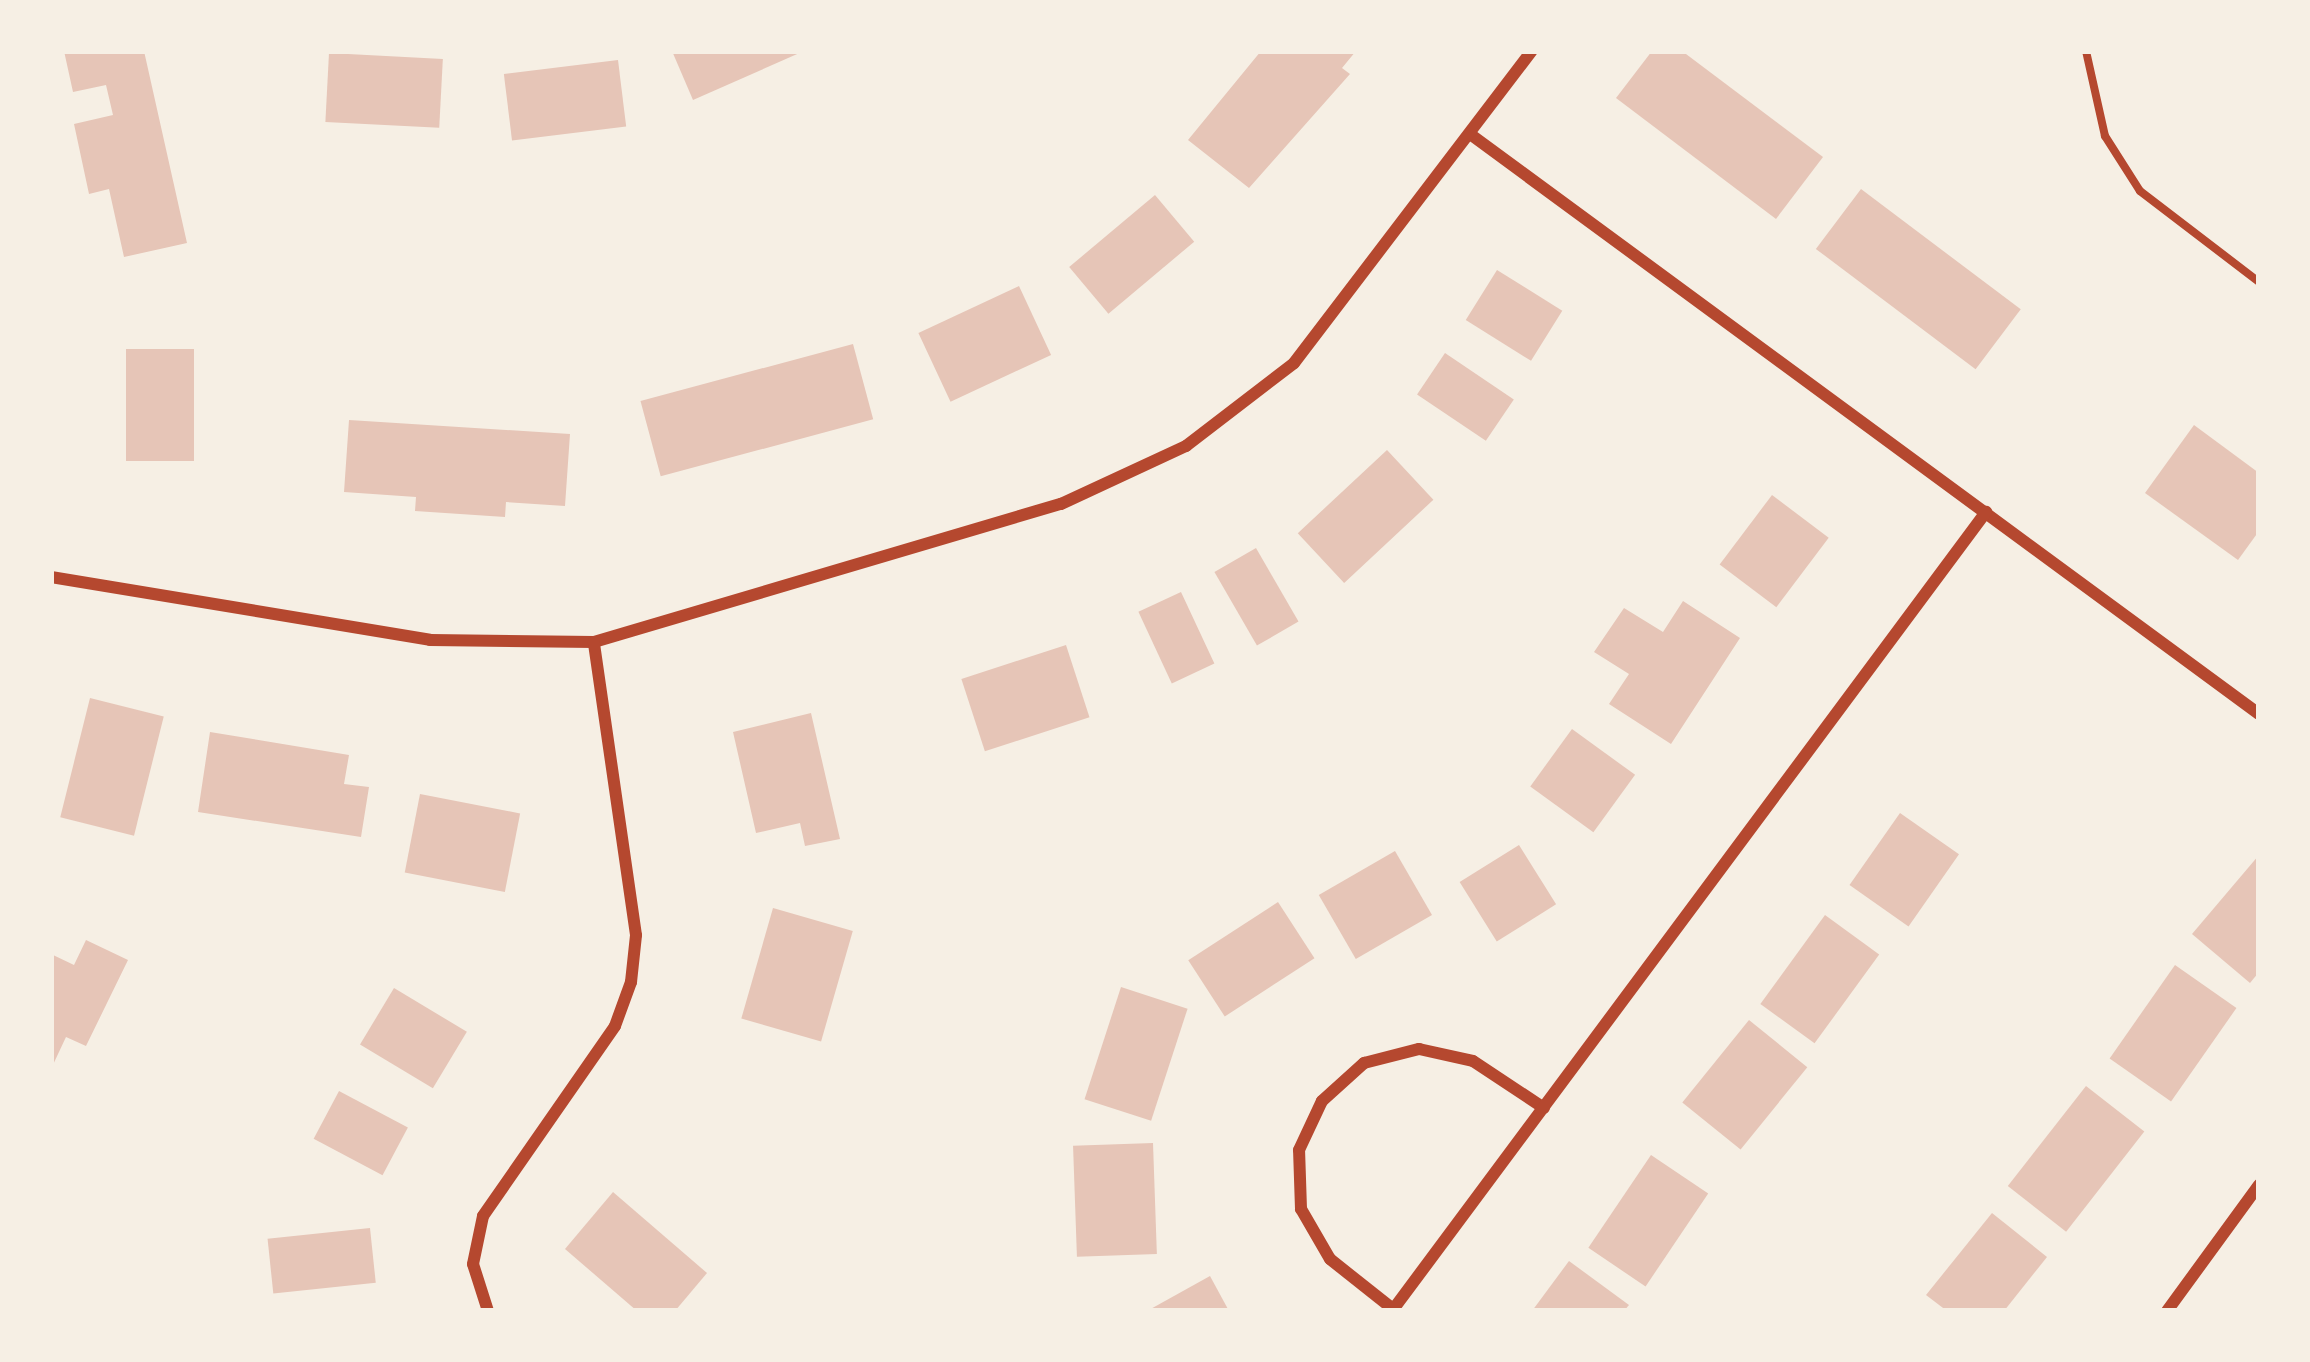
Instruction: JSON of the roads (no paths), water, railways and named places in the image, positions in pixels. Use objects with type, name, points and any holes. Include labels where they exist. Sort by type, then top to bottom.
[{"type":"street","points":[[51,578],[430,640],[594,642],[1061,504],[1157,464],[1244,405],[1313,344],[1532,51]]},
{"type":"street","points":[[1470,134],[2259,714]]},
{"type":"street","points":[[1544,1108],[1473,1061],[1419,1049],[1364,1063],[1322,1100],[1299,1150],[1301,1208],[1330,1259],[1393,1310],[1544,1108],[1986,512]]},
{"type":"street","points":[[488,1311],[473,1264],[483,1216],[615,1027],[631,982],[636,935],[594,642]]},
{"type":"street","points":[[2167,1311],[2259,1186]]}]
